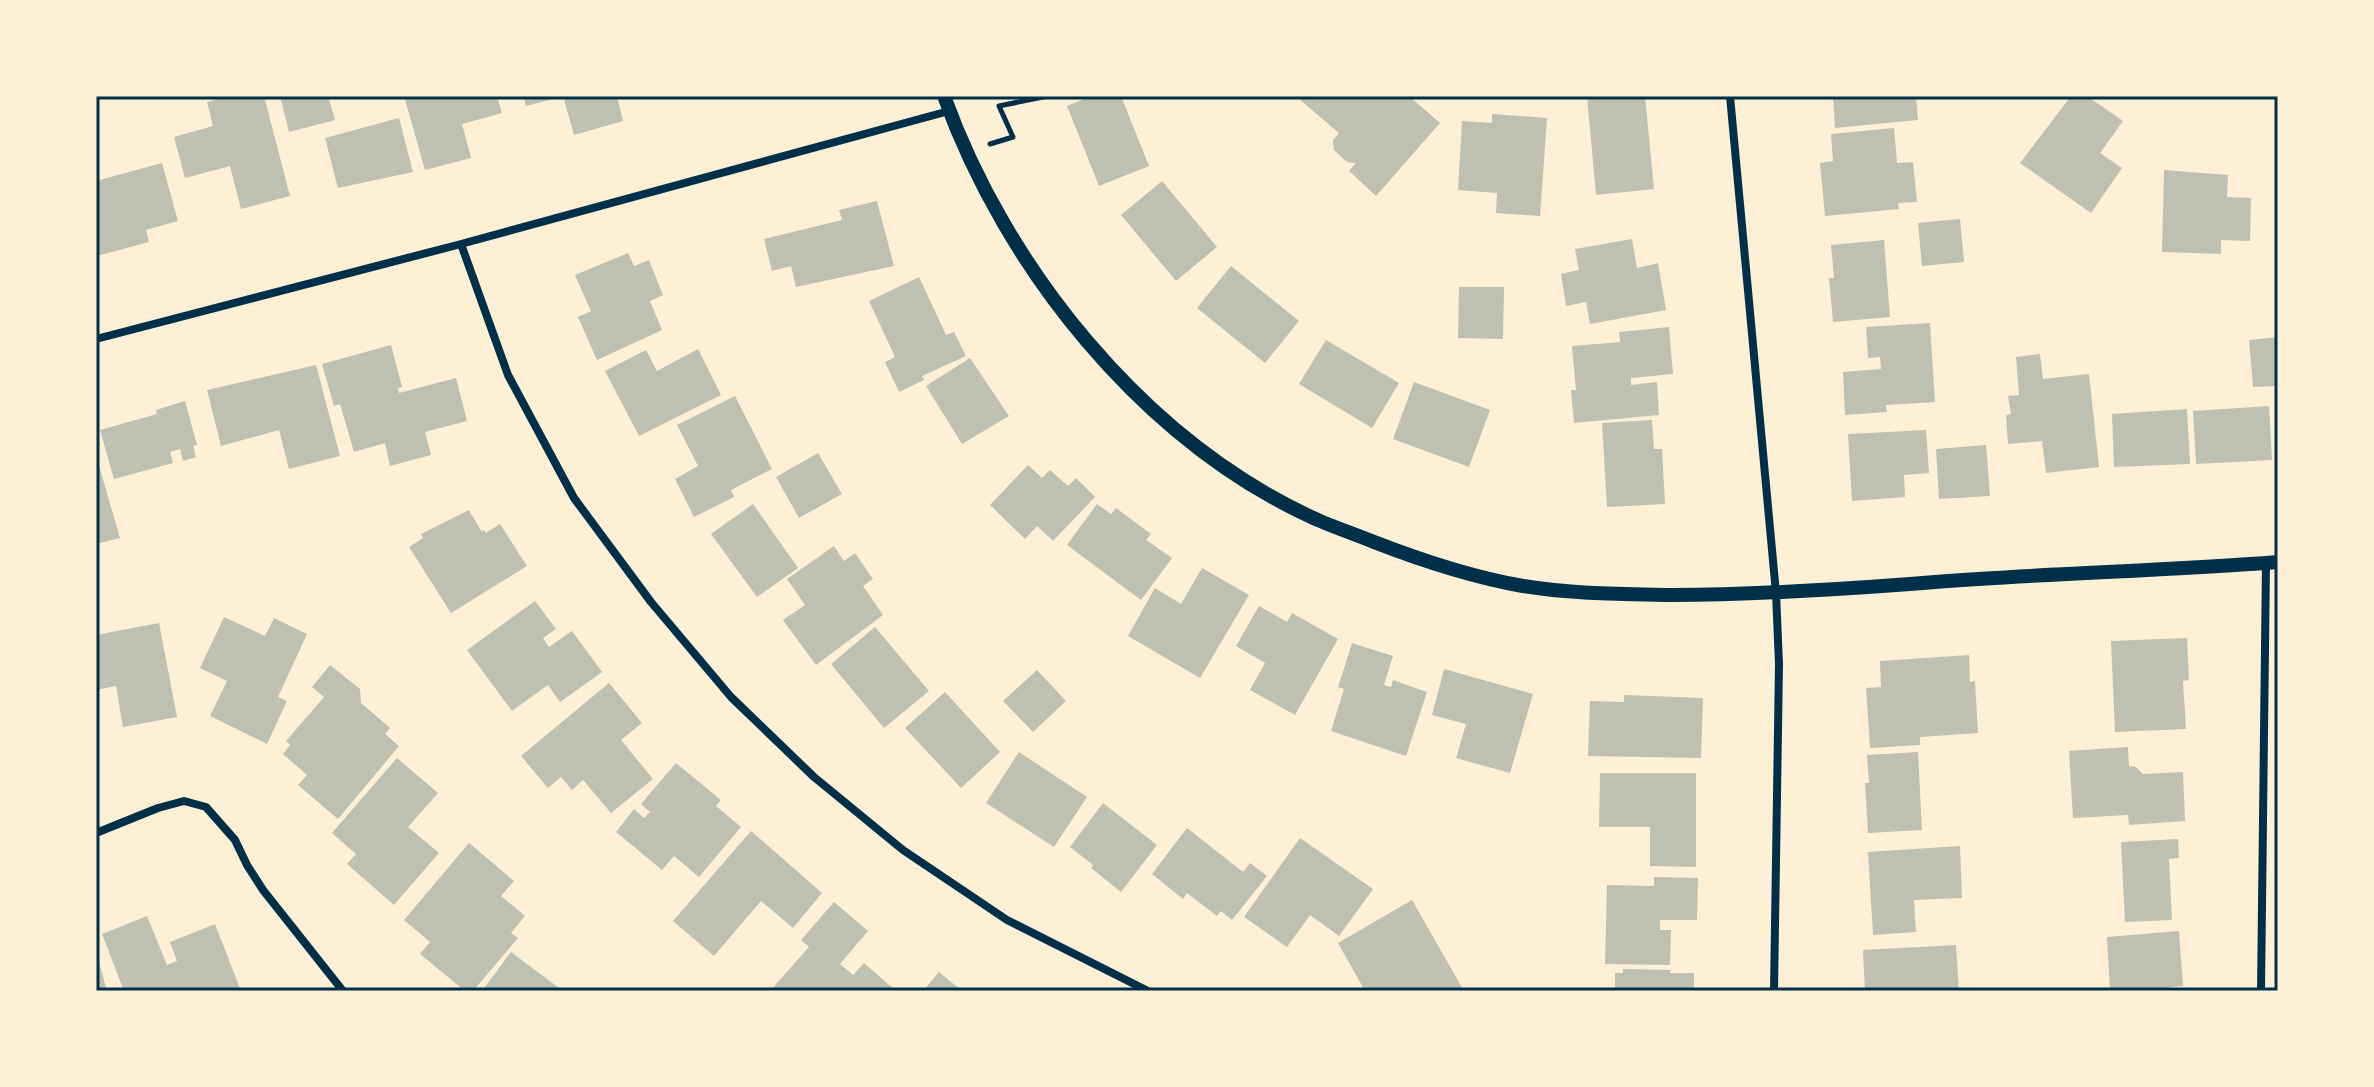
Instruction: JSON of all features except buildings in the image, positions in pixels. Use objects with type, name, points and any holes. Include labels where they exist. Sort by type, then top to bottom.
[{"type":"street","points":[[944,96],[966,152],[998,212],[1061,311],[1111,368],[1164,420],[1236,474],[1308,515],[1437,567],[1523,586],[1607,594],[1776,593],[2272,562],[2261,991]]},
{"type":"street","points":[[1730,96],[1776,593],[1779,664],[1774,991]]},
{"type":"street","points":[[96,339],[461,244],[949,111]]},
{"type":"street","points":[[461,244],[508,375],[574,498],[651,602],[731,697],[814,777],[903,850],[1007,920],[1148,991]]},
{"type":"street","points":[[96,833],[171,804],[184,801],[206,807],[235,840],[263,890],[343,991]]},
{"type":"path","points":[[966,152],[1013,137],[999,106],[1048,96]]}]
